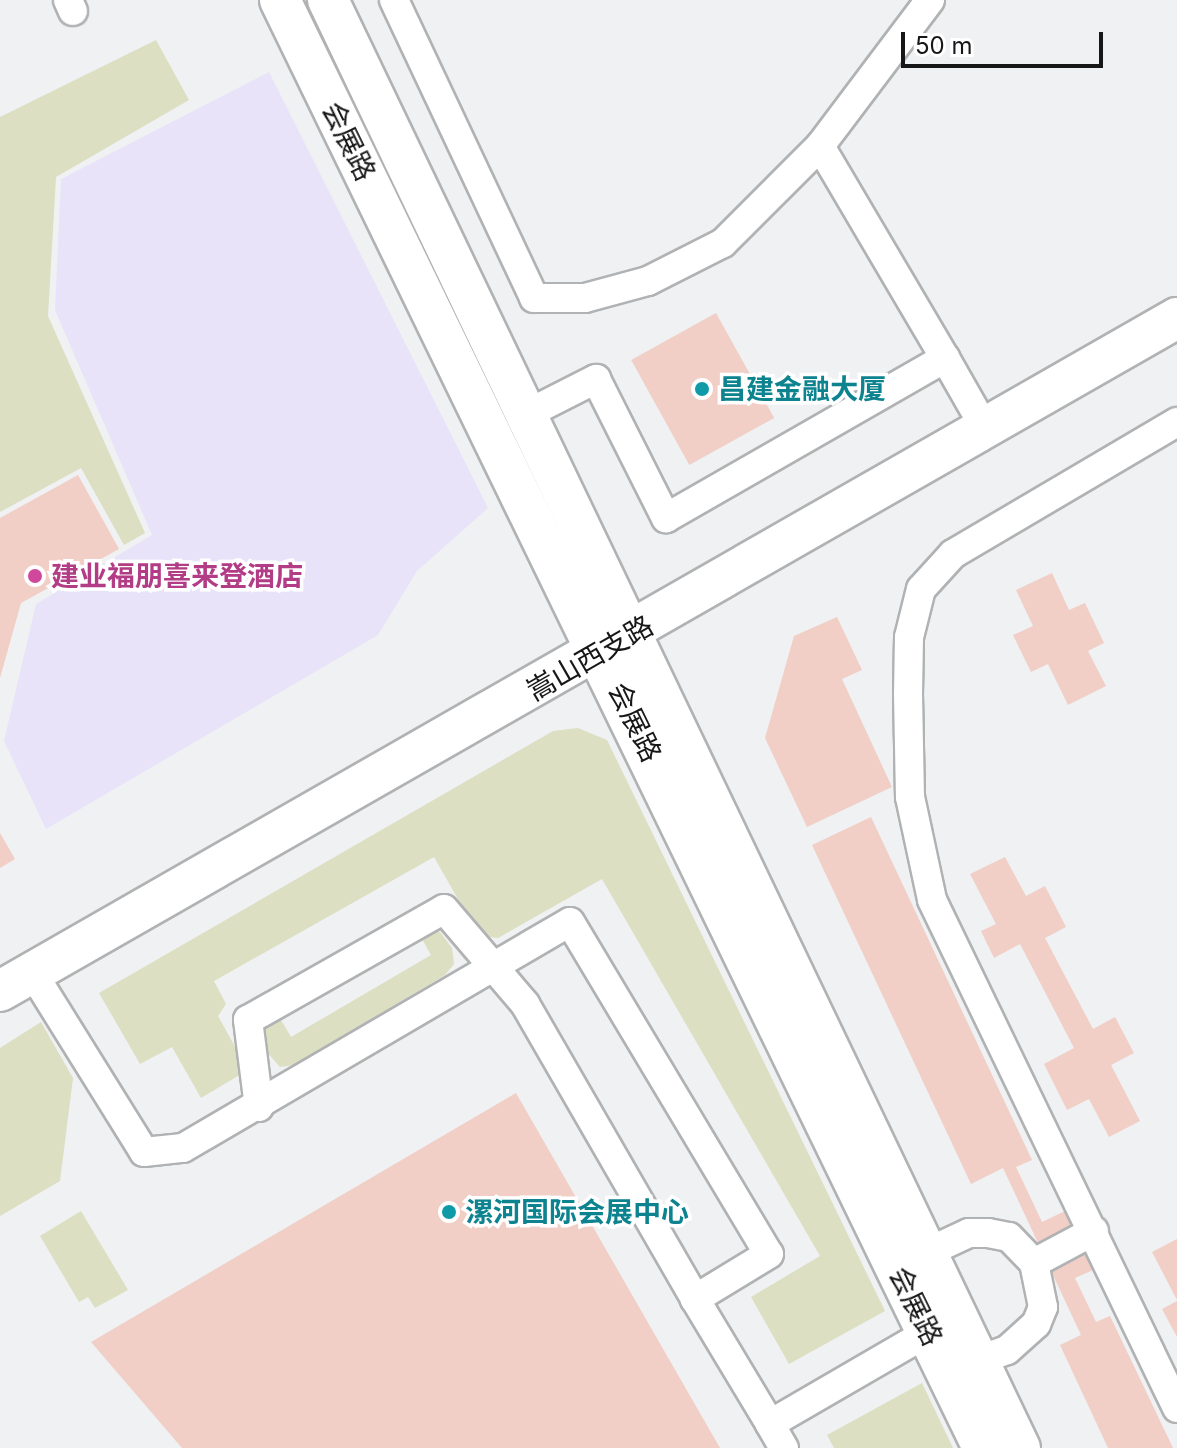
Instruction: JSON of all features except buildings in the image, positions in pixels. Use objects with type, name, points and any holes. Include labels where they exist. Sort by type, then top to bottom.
[{"type":"street","name":"会展路","points":[[280,0],[928,1252],[944,1324],[983,1448]]},
{"type":"street","name":"会展路","points":[[328,0],[525,415],[615,644],[944,1324],[980,1360],[1020,1448]]},
{"type":"street","points":[[394,0],[534,298],[585,298],[648,281],[723,243],[820,146],[930,0]]},
{"type":"street","points":[[820,146],[986,430]]},
{"type":"street","name":"嵩山西支路","points":[[16,982],[615,644],[1177,318]]},
{"type":"street","points":[[525,415],[596,379],[666,518],[945,358]]},
{"type":"street","points":[[1177,422],[953,554],[921,589],[909,637],[910,797],[932,900],[1177,1408]]},
{"type":"street","points":[[259,1107],[248,1020],[444,909],[525,1004],[784,1448]]},
{"type":"street","points":[[16,982],[144,1152],[183,1148],[259,1107],[570,922],[769,1254],[695,1299]]},
{"type":"street","points":[[1034,1263],[1094,1231]]},
{"type":"street","points":[[928,1252],[969,1233],[988,1233],[1009,1237],[1034,1263],[1043,1307],[1036,1324],[1007,1350],[980,1360]]},
{"type":"street","points":[[770,1424],[944,1324]]},
{"type":"shaded area","points":[[269,72],[488,508],[417,571],[378,635],[46,829],[4,741],[36,604],[152,535],[55,310],[61,179]]},
{"type":"green space","points":[[156,40],[189,100],[56,177],[48,316],[145,533],[124,545],[81,468],[0,512],[0,117]]},
{"type":"green space","points":[[578,728],[607,740],[885,1311],[789,1364],[751,1297],[820,1256],[602,879],[498,938],[479,936],[434,857],[214,981],[226,1004],[218,1016],[248,1070],[201,1098],[172,1047],[140,1064],[99,993],[553,731]]},
{"type":"green space","points":[[418,932],[440,932],[452,948],[454,964],[445,975],[294,1065],[280,1067],[265,1050],[265,1029],[278,1015],[291,1037],[431,955]]},
{"type":"green space","points":[[41,1022],[73,1078],[60,1181],[0,1216],[0,1048]]},
{"type":"green space","points":[[81,1211],[128,1290],[95,1308],[88,1297],[79,1302],[40,1236]]},
{"type":"green space","points":[[922,1383],[953,1448],[834,1448],[827,1435]]},
{"type":"place","name":"昌建金融大厦","points":[[702,389]]},
{"type":"place","name":"建业福朋喜来登酒店","points":[[35,576]]},
{"type":"place","name":"漯河国际会展中心","points":[[449,1212]]}]
